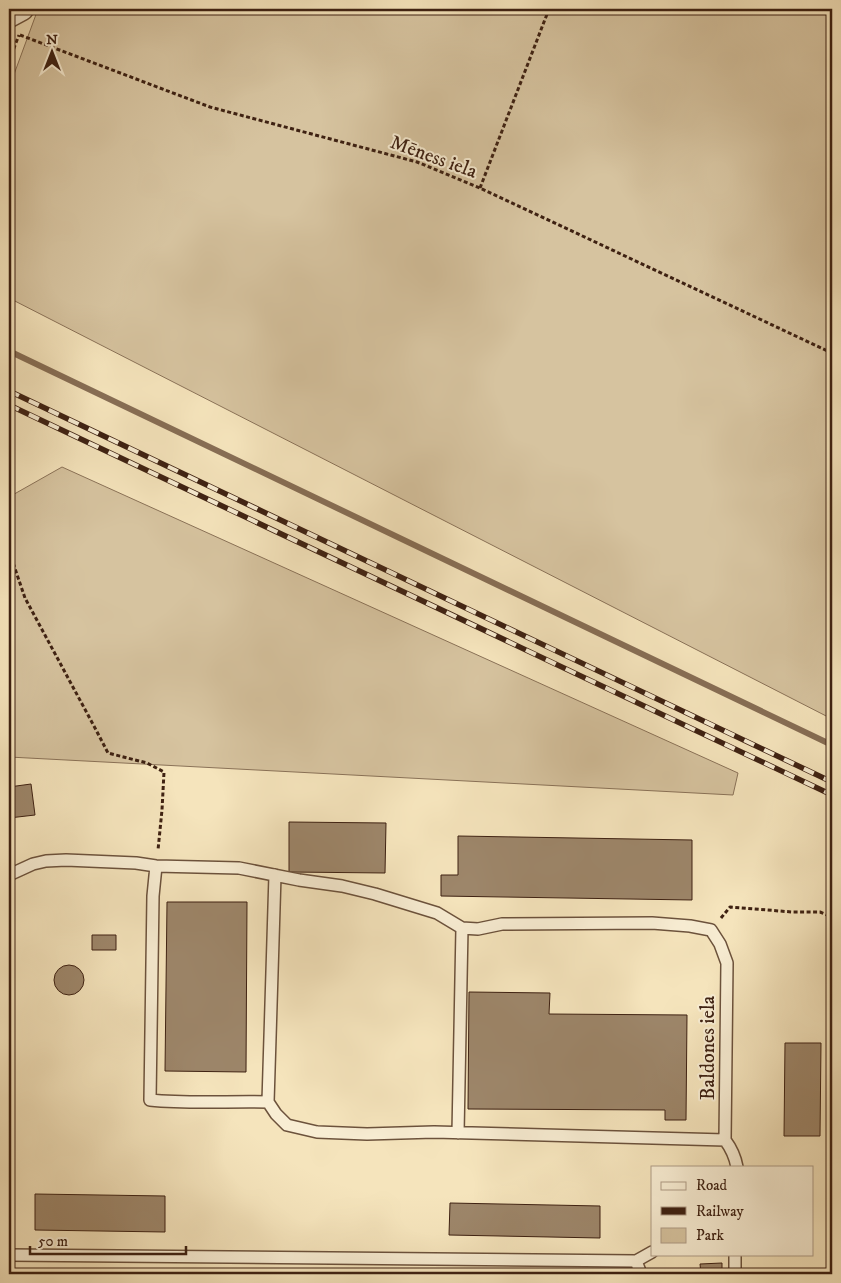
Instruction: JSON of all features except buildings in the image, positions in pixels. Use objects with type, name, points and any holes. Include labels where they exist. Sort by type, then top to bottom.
[{"type":"street","points":[[11,24],[22,9]]},
{"type":"lane","points":[[9,876],[33,864],[66,860],[136,863],[156,866],[239,868],[342,886],[375,894],[437,913],[462,928],[478,929],[502,924],[652,922],[711,930]]},
{"type":"lane","points":[[156,866],[153,896],[150,1100],[174,1102],[268,1102]]},
{"type":"lane","points":[[275,875],[268,1102],[287,1125],[317,1132],[367,1134],[434,1132],[725,1140]]},
{"type":"lane","points":[[458,1133],[462,928]]},
{"type":"lane","name":"Baldones iela","points":[[711,930],[720,944],[727,963],[725,1140],[737,1166]]},
{"type":"lane","points":[[9,1255],[636,1261],[651,1253]]},
{"type":"lane","points":[[735,1256],[736,1274]]},
{"type":"lane","points":[[636,1261],[641,1274]]},
{"type":"path","points":[[480,188],[549,9]]},
{"type":"path","name":"Mēness iela","points":[[11,24],[210,107],[417,162],[480,188],[832,353]]},
{"type":"path","points":[[9,550],[25,598],[108,754],[147,763],[164,772],[156,866]]},
{"type":"path","points":[[711,930],[730,907],[792,912],[820,912],[832,917]]},
{"type":"green space","points":[[38,9],[832,9],[832,719],[9,298],[9,88]]},
{"type":"green space","points":[[62,467],[738,773],[733,795],[9,757],[9,497]]},
{"type":"waterway","points":[[9,351],[832,745]]},
{"type":"railway","points":[[9,391],[832,782]]},
{"type":"railway","points":[[9,405],[832,795]]}]
